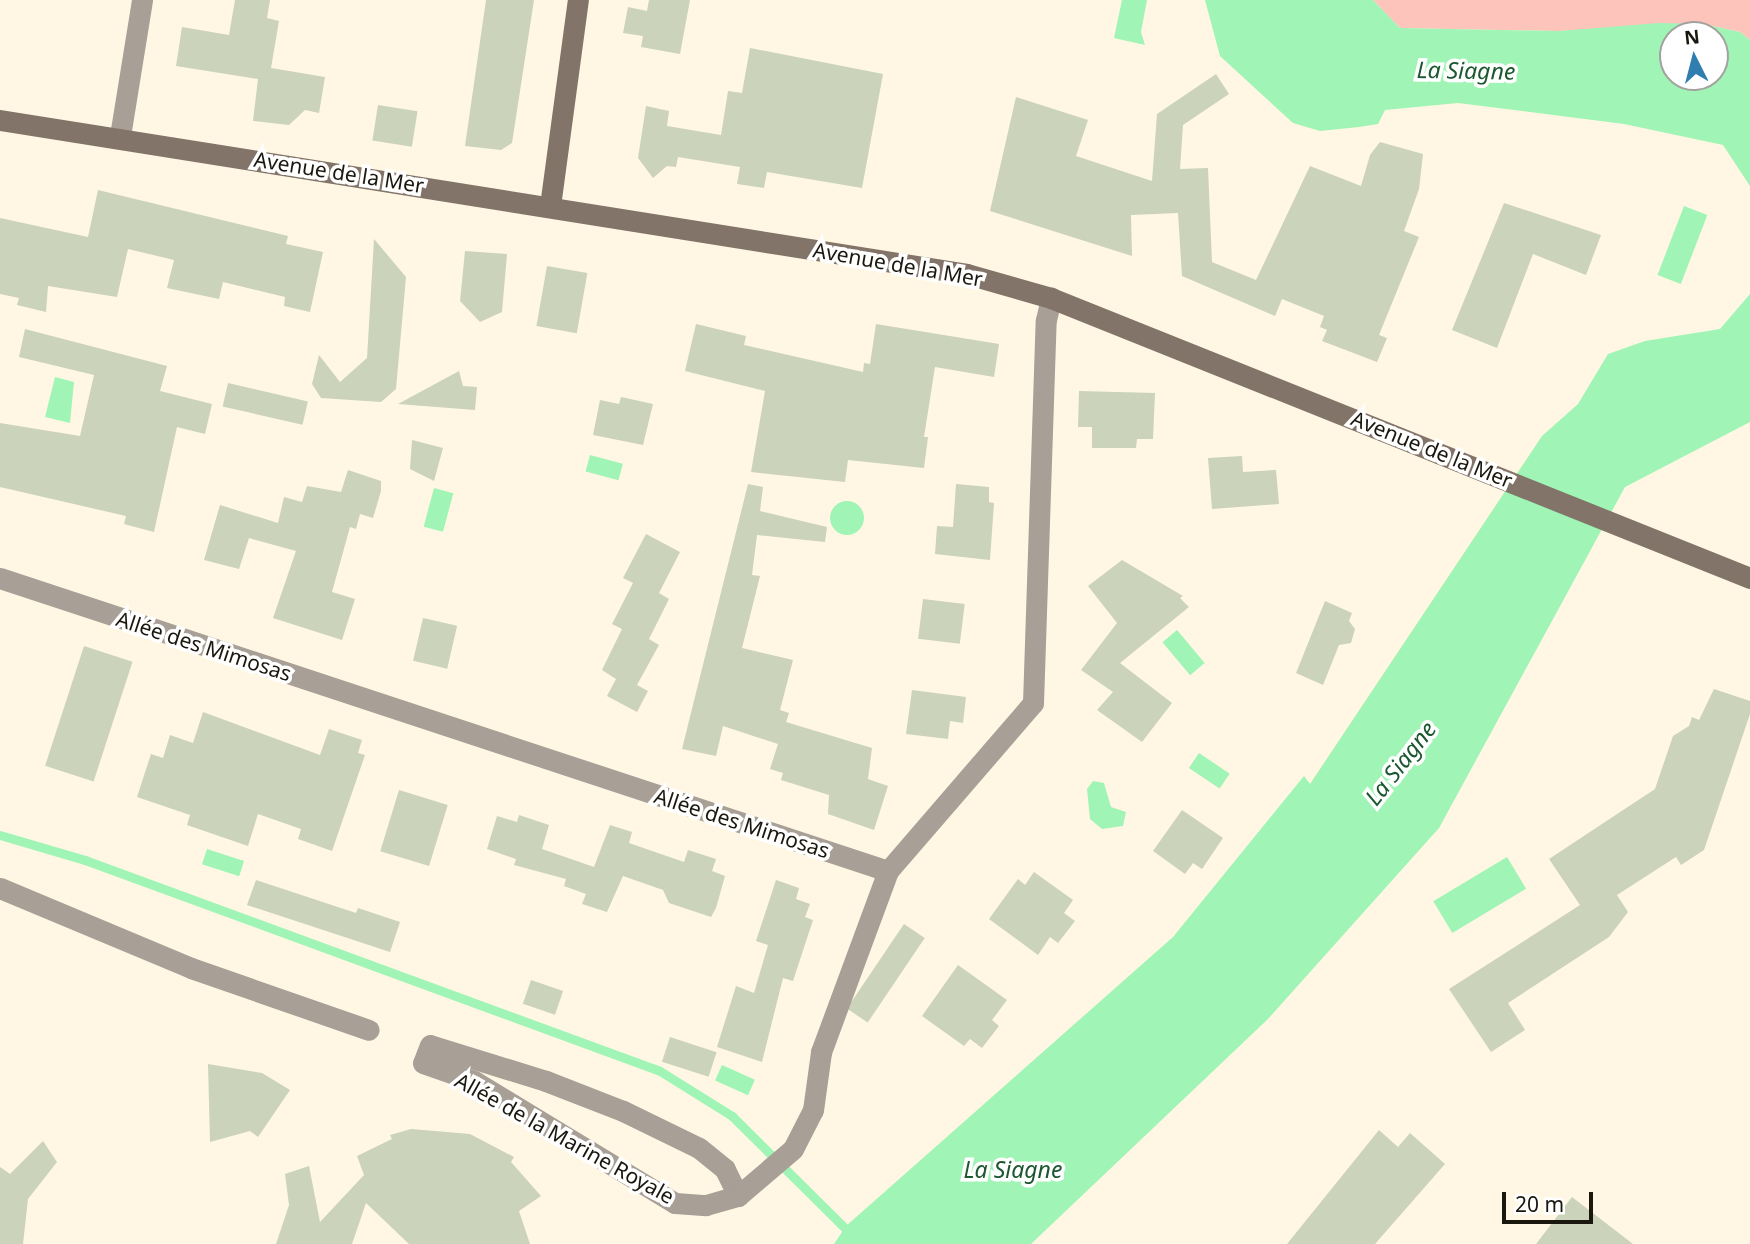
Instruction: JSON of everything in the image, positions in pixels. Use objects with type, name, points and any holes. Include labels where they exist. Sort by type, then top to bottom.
[{"type":"main road","points":[[550,206],[578,0]]},
{"type":"main road","name":"Avenue de la Mer","points":[[0,120],[120,136],[967,274],[1051,298],[1750,578]]},
{"type":"street","points":[[120,136],[142,0]]},
{"type":"street","points":[[888,871],[1033,703],[1045,320],[1051,298]]},
{"type":"street","name":"Allée des Mimosas","points":[[0,578],[888,871]]},
{"type":"street","name":"Allée de la Marine Royale","points":[[738,1196],[725,1168],[699,1148],[546,1081],[430,1045],[423,1063],[474,1081],[675,1203],[706,1205],[738,1196],[793,1149],[813,1110],[821,1052],[888,871]]},
{"type":"street","points":[[0,888],[191,968],[369,1030]]},
{"type":"shaded area","points":[[1373,0],[1750,0],[1750,40],[1740,32],[1729,30],[1729,21],[1659,21],[1659,26],[1559,31],[1400,28]]},
{"type":"water","points":[[1122,0],[1147,0],[1141,32],[1145,45],[1114,38]]},
{"type":"water","name":"La Siagne","points":[[1205,0],[1373,0],[1400,28],[1559,31],[1659,23],[1659,91],[1729,91],[1729,30],[1740,32],[1750,40],[1750,186],[1723,145],[1624,124],[1458,103],[1385,110],[1378,124],[1359,127],[1320,131],[1293,123],[1220,56]]},
{"type":"water","points":[[1684,206],[1707,215],[1681,284],[1657,275]]},
{"type":"water","name":"La Siagne","points":[[1750,294],[1750,422],[1625,487],[1439,828],[1268,1019],[1031,1244],[834,1244],[846,1226],[1173,937],[1304,776],[1310,784],[1542,436],[1578,404],[1608,354],[1645,341],[1720,329]]},
{"type":"water","points":[[55,377],[74,382],[70,423],[45,417]]},
{"type":"water","points":[[590,455],[623,464],[618,480],[586,471]]},
{"type":"water","points":[[434,488],[453,493],[443,532],[424,527]]},
{"type":"water","points":[[847,501],[859,506],[864,518],[859,530],[847,535],[835,530],[830,518],[835,506]]},
{"type":"water","points":[[1177,630],[1205,663],[1190,675],[1162,642]]},
{"type":"water","points":[[1199,753],[1230,774],[1220,789],[1189,768]]},
{"type":"water","points":[[1093,781],[1104,783],[1111,807],[1126,812],[1123,826],[1102,829],[1090,819],[1087,789]]},
{"type":"water","points":[[207,849],[244,861],[239,876],[202,864]]},
{"type":"water","points":[[1507,857],[1526,889],[1452,933],[1433,901]]},
{"type":"water","points":[[722,1065],[755,1080],[748,1095],[715,1081]]},
{"type":"building","points":[[235,0],[270,0],[267,18],[279,21],[271,68],[325,77],[319,113],[305,110],[289,125],[253,121],[258,79],[176,66],[182,27],[229,35]]},
{"type":"building","points":[[486,0],[534,0],[512,143],[501,150],[465,146]]},
{"type":"building","points":[[649,0],[690,0],[680,54],[641,47],[643,36],[623,33],[628,7],[647,11]]},
{"type":"building","points":[[750,48],[883,74],[862,188],[767,172],[764,188],[737,184],[740,167],[678,157],[676,167],[667,166],[653,178],[638,158],[646,106],[669,111],[667,126],[721,135],[728,91],[742,93]]},
{"type":"building","points":[[1216,74],[1229,94],[1183,125],[1180,169],[1208,168],[1212,262],[1256,280],[1310,166],[1361,186],[1370,155],[1380,142],[1423,154],[1419,189],[1404,231],[1419,237],[1379,335],[1387,338],[1377,362],[1322,341],[1327,330],[1320,327],[1324,316],[1282,299],[1275,316],[1182,276],[1178,213],[1131,215],[1132,256],[990,211],[1016,97],[1088,120],[1076,156],[1152,181],[1157,114]]},
{"type":"building","points":[[378,105],[418,111],[412,147],[372,141]]},
{"type":"building","points":[[98,190],[288,236],[286,244],[323,252],[310,312],[284,306],[285,297],[223,282],[219,299],[167,288],[174,260],[128,249],[117,297],[48,286],[46,312],[17,305],[19,298],[0,294],[0,218],[88,237]]},
{"type":"building","points":[[1504,203],[1601,235],[1586,275],[1533,254],[1497,348],[1452,330]]},
{"type":"building","points":[[374,239],[406,277],[396,389],[381,402],[321,398],[312,384],[319,355],[340,382],[367,358]]},
{"type":"building","points":[[465,251],[507,254],[502,312],[480,322],[460,301]]},
{"type":"building","points":[[547,266],[587,273],[577,333],[536,326]]},
{"type":"building","points":[[696,324],[746,336],[744,345],[863,372],[864,363],[870,364],[876,324],[999,344],[994,377],[935,367],[924,437],[928,437],[924,468],[848,460],[845,482],[751,472],[765,391],[685,371]]},
{"type":"building","points":[[25,329],[167,366],[160,391],[212,404],[205,434],[177,427],[154,532],[124,524],[126,516],[0,487],[0,423],[80,436],[94,375],[19,357]]},
{"type":"building","points":[[459,371],[463,386],[477,387],[475,410],[398,404]]},
{"type":"building","points":[[228,383],[308,401],[302,425],[223,406]]},
{"type":"building","points":[[1079,391],[1155,393],[1153,439],[1137,439],[1136,448],[1092,448],[1092,427],[1078,427]]},
{"type":"building","points":[[621,397],[653,404],[643,445],[593,435],[600,400],[619,404]]},
{"type":"building","points":[[412,440],[443,448],[434,481],[410,469]]},
{"type":"building","points":[[1242,456],[1243,472],[1276,470],[1279,504],[1212,509],[1208,458]]},
{"type":"building","points":[[348,470],[381,481],[381,491],[373,518],[360,514],[356,529],[350,527],[332,592],[355,599],[342,640],[273,618],[296,551],[249,538],[239,569],[204,560],[220,505],[278,523],[284,497],[302,502],[307,486],[341,492]]},
{"type":"building","points":[[748,484],[763,487],[760,511],[827,527],[825,542],[757,535],[752,575],[760,576],[742,648],[793,660],[780,710],[789,713],[786,722],[872,748],[868,779],[888,786],[874,830],[828,814],[829,795],[781,780],[783,773],[770,769],[778,744],[723,726],[716,756],[682,749]]},
{"type":"building","points":[[956,484],[989,487],[989,502],[994,503],[990,560],[935,554],[937,526],[953,527]]},
{"type":"building","points":[[646,534],[680,552],[659,593],[669,599],[649,639],[659,645],[637,685],[648,691],[637,712],[607,696],[616,679],[602,670],[622,629],[612,624],[633,583],[623,578]]},
{"type":"building","points":[[1122,560],[1183,596],[1180,598],[1189,607],[1120,663],[1172,703],[1142,742],[1097,710],[1113,692],[1081,670],[1117,623],[1088,586]]},
{"type":"building","points":[[923,599],[965,604],[960,644],[918,639]]},
{"type":"building","points":[[1325,601],[1352,613],[1349,621],[1355,629],[1351,643],[1339,645],[1323,685],[1296,673]]},
{"type":"building","points":[[423,618],[457,626],[447,669],[413,661]]},
{"type":"building","points":[[84,646],[133,662],[94,782],[45,766]]},
{"type":"building","points":[[1714,689],[1750,701],[1750,714],[1704,850],[1681,865],[1676,857],[1617,895],[1628,912],[1609,937],[1508,1003],[1525,1030],[1491,1052],[1449,989],[1580,905],[1549,859],[1655,789],[1673,736],[1689,726],[1692,717],[1699,720]]},
{"type":"building","points":[[912,690],[966,697],[963,723],[950,721],[948,739],[906,734]]},
{"type":"building","points":[[203,712],[320,755],[329,729],[362,740],[358,753],[365,755],[332,851],[298,839],[301,829],[258,814],[248,846],[187,825],[190,815],[137,797],[151,754],[163,758],[170,735],[193,743]]},
{"type":"building","points":[[399,790],[448,805],[429,866],[380,851]]},
{"type":"building","points":[[1182,810],[1223,838],[1202,869],[1193,863],[1185,874],[1153,851]]},
{"type":"building","points":[[519,815],[549,825],[542,849],[594,867],[610,825],[632,832],[629,843],[684,862],[688,850],[716,859],[712,871],[725,876],[716,908],[711,917],[669,903],[663,890],[623,876],[607,912],[582,904],[586,894],[564,886],[566,879],[514,865],[516,859],[487,849],[497,816],[517,822]]},
{"type":"building","points":[[1034,872],[1073,900],[1064,913],[1075,921],[1058,943],[1050,937],[1038,955],[989,919],[1018,879],[1025,885]]},
{"type":"building","points":[[256,880],[356,913],[358,908],[400,922],[390,952],[247,905]]},
{"type":"building","points":[[776,880],[799,888],[796,899],[810,904],[805,917],[813,920],[793,981],[783,978],[762,1062],[717,1047],[736,986],[754,993],[768,945],[756,941]]},
{"type":"building","points":[[904,924],[925,938],[868,1023],[847,1009]]},
{"type":"building","points":[[958,965],[1007,1000],[992,1020],[999,1026],[982,1048],[970,1039],[964,1046],[922,1016]]},
{"type":"building","points":[[531,980],[563,991],[555,1015],[523,1004]]},
{"type":"building","points":[[670,1037],[717,1052],[709,1077],[662,1062]]},
{"type":"building","points":[[208,1064],[262,1073],[290,1090],[258,1137],[250,1131],[210,1142]]},
{"type":"building","points":[[411,1129],[470,1134],[514,1157],[511,1162],[541,1196],[519,1211],[530,1244],[409,1244],[366,1203],[352,1244],[276,1244],[289,1205],[285,1174],[309,1166],[320,1222],[364,1175],[357,1156],[392,1139],[390,1135]]},
{"type":"building","points":[[1379,1130],[1398,1147],[1410,1133],[1445,1164],[1375,1244],[1287,1244]]},
{"type":"building","points":[[43,1141],[57,1162],[28,1199],[23,1244],[0,1244],[0,1167],[10,1174]]},
{"type":"building","points":[[1572,1197],[1633,1244],[1536,1244]]},
{"type":"waterway","points":[[0,835],[85,860],[660,1071],[732,1116],[861,1244]]}]
